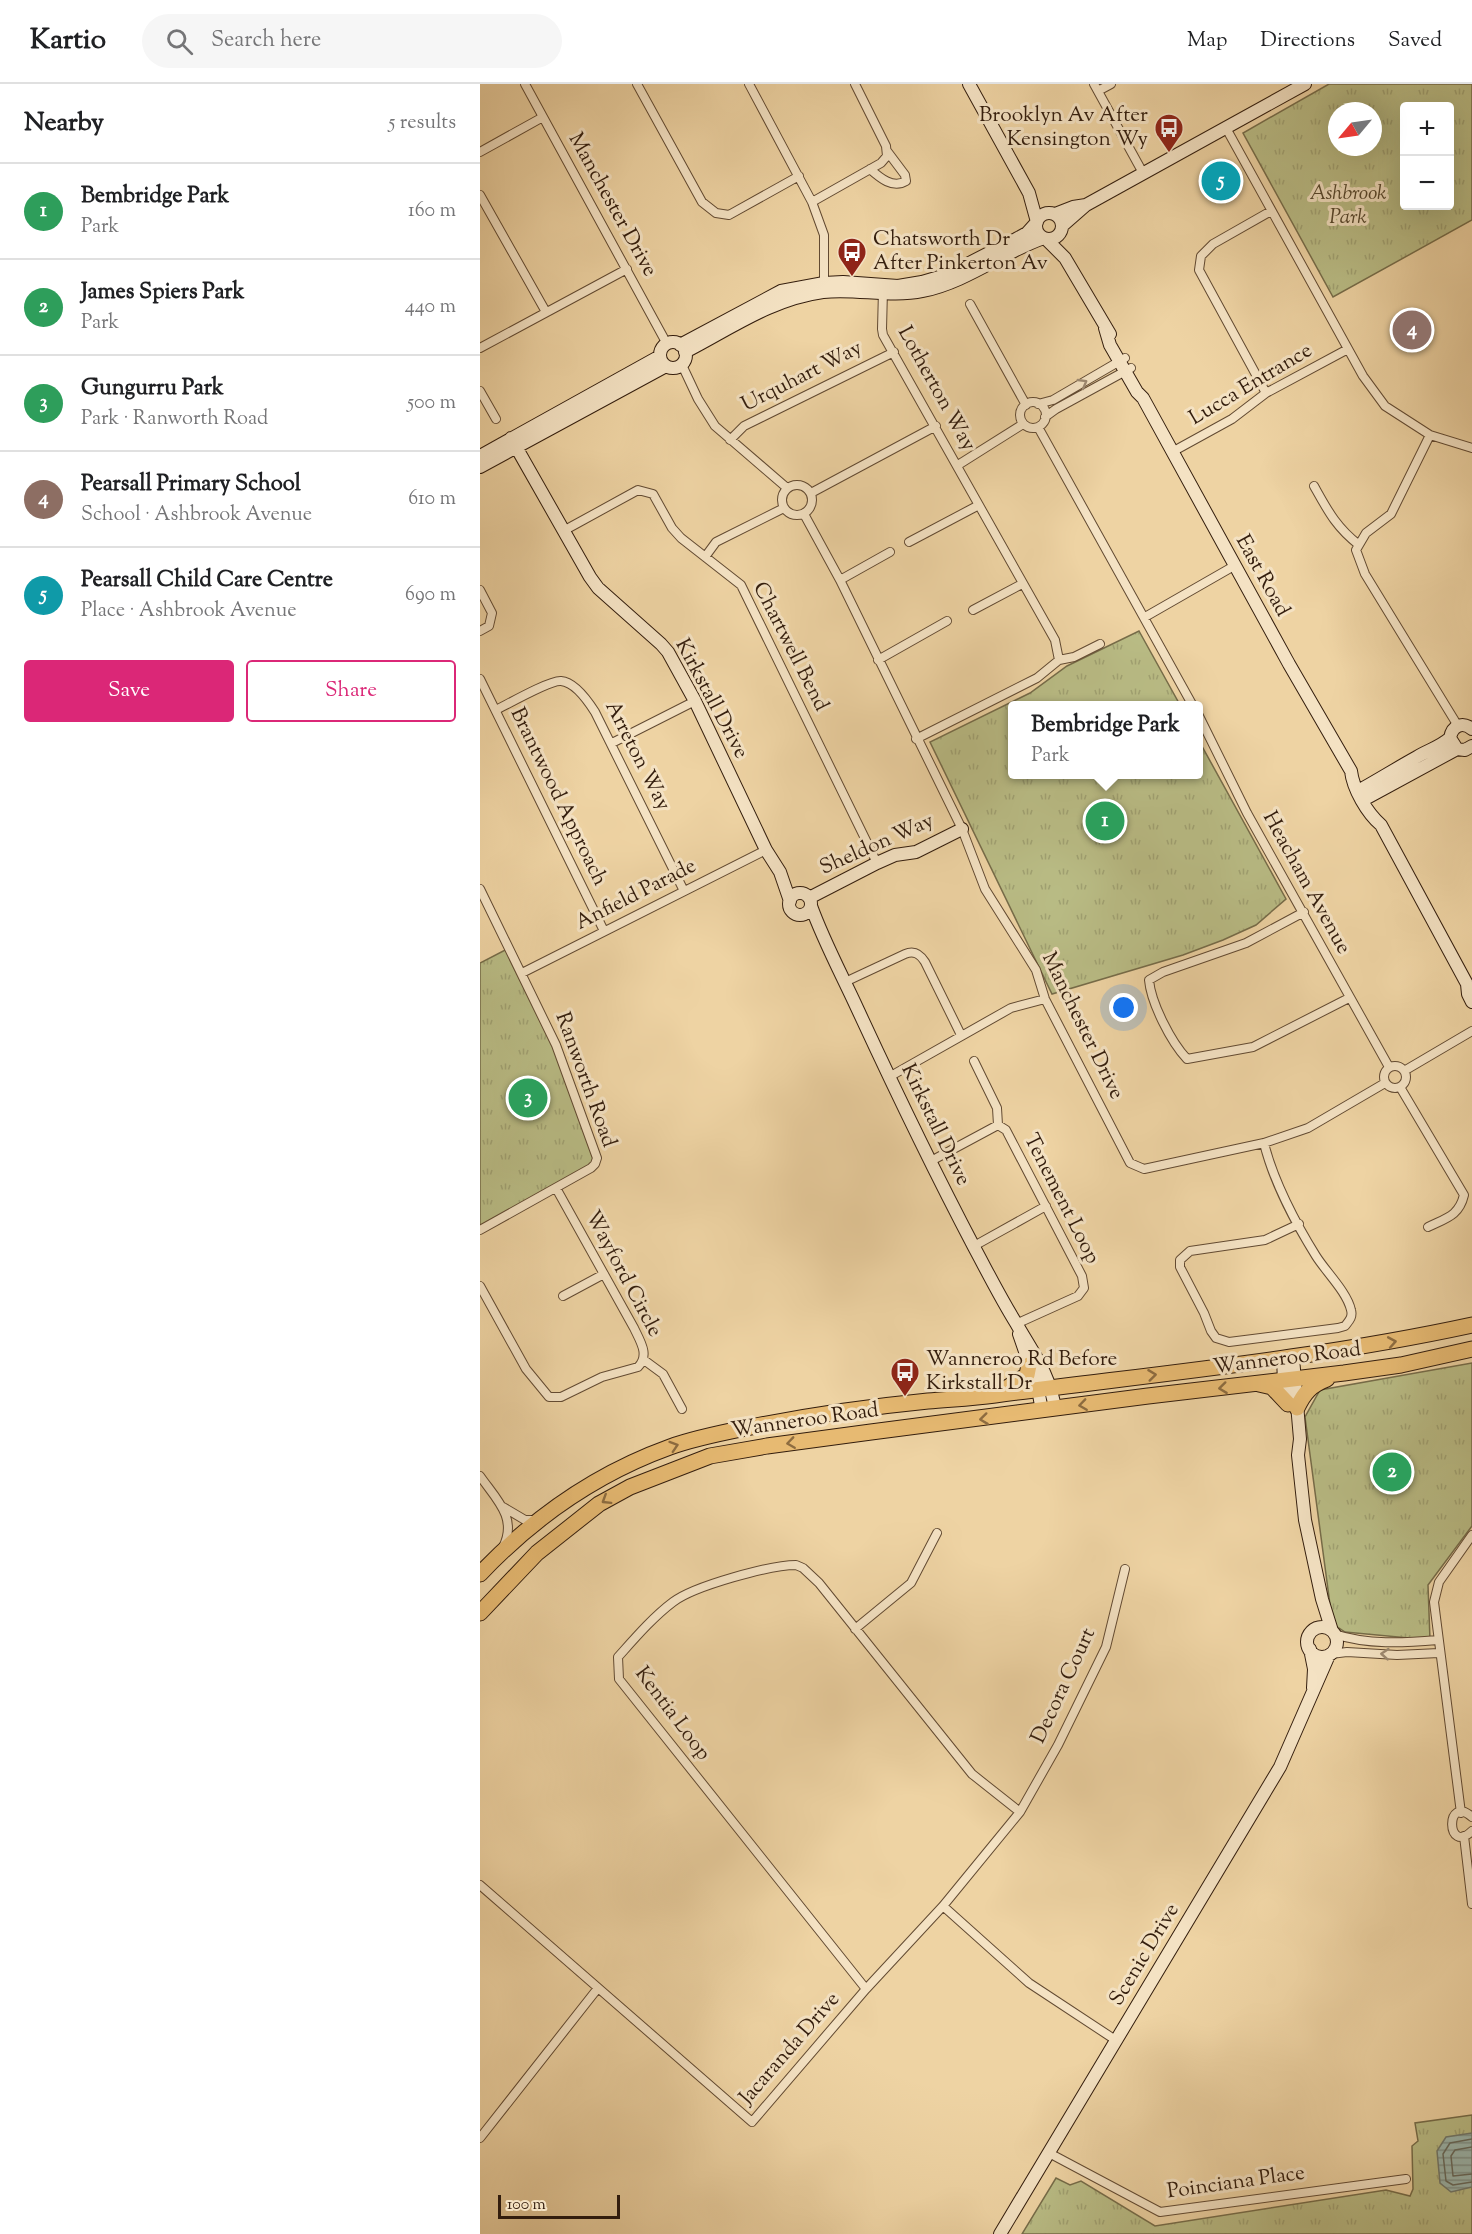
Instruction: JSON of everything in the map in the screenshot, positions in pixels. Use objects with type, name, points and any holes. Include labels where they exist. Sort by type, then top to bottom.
[{"type":"highway","name":"Wanneroo Road","points":[[480,1574],[500,1552],[537,1520],[572,1497],[629,1464],[671,1447],[711,1436],[788,1420],[900,1404],[991,1396],[1288,1359],[1420,1337],[1472,1325]]},
{"type":"highway","name":"Wanneroo Road","points":[[480,1613],[537,1553],[568,1527],[616,1494],[710,1456],[767,1446],[1148,1396],[1289,1381],[1401,1365],[1472,1349]]},
{"type":"highway","points":[[991,1396],[1021,1380],[1027,1375],[1029,1365]]},
{"type":"highway","points":[[1256,1384],[1272,1387],[1292,1406],[1312,1386],[1344,1373]]},
{"type":"street","name":"Manchester Drive","points":[[525,84],[627,268],[679,351],[698,399],[715,426],[787,488]]},
{"type":"street","points":[[637,84],[702,202],[716,213],[729,214],[799,176]]},
{"type":"street","points":[[749,84],[812,202],[824,236],[824,287]]},
{"type":"street","points":[[855,84],[881,134],[887,151],[905,175],[906,181],[900,184],[886,182],[870,169]]},
{"type":"street","points":[[969,84],[1029,193],[1039,204],[1060,218],[1062,228]]},
{"type":"street","points":[[1112,84],[1096,88],[1143,173]]},
{"type":"street","points":[[663,361],[662,348],[679,351],[781,291],[824,287],[843,282],[883,289],[933,279],[1045,238],[1054,238],[1086,205],[1305,84]]},
{"type":"street","points":[[480,152],[543,117]]},
{"type":"street","points":[[1226,128],[1363,376],[1385,406],[1431,435],[1472,448]]},
{"type":"street","points":[[812,202],[884,160],[887,151]]},
{"type":"street","points":[[1029,193],[1037,231],[1045,238]]},
{"type":"street","points":[[480,195],[546,312]]},
{"type":"street","points":[[979,264],[1027,233],[1041,215],[1086,205]]},
{"type":"street","points":[[1266,393],[1199,270],[1201,256],[1213,244],[1271,210]]},
{"type":"street","name":"East Road","points":[[1062,228],[1065,258]]},
{"type":"street","name":"East Road","points":[[1045,238],[1065,258],[1105,328],[1110,345],[1125,364],[1137,392],[1143,398],[1234,566],[1351,771],[1352,780],[1380,815],[1381,825],[1470,986],[1468,994],[1472,1002]]},
{"type":"street","points":[[480,348],[627,268]]},
{"type":"street","name":"Lotherton Way","points":[[883,289],[882,329],[1054,640],[1059,660]]},
{"type":"street","points":[[970,304],[1026,405]]},
{"type":"street","name":"Lucca Entrance","points":[[1172,452],[1232,419],[1266,393],[1348,349]]},
{"type":"street","points":[[663,361],[674,368],[679,351]]},
{"type":"street","name":"Urquhart Way","points":[[730,440],[744,426],[894,352]]},
{"type":"street","points":[[480,456],[513,443],[663,361]]},
{"type":"street","points":[[1125,364],[1056,409],[1045,417],[1038,427],[1030,428],[1023,424],[1020,416],[1026,405],[1053,400],[1125,364]]},
{"type":"street","points":[[480,391],[496,419]]},
{"type":"street","points":[[1038,404],[1044,410],[1045,417]]},
{"type":"street","points":[[958,465],[1023,424]]},
{"type":"street","points":[[811,493],[936,426]]},
{"type":"street","points":[[1038,427],[1192,701]]},
{"type":"street","points":[[1431,435],[1391,513],[1366,533],[1356,550],[1365,574],[1458,726]]},
{"type":"street","points":[[480,467],[513,443]]},
{"type":"street","name":"Kirkstall Drive","points":[[513,443],[598,588],[662,644],[668,652],[695,701],[766,850],[780,872],[790,901]]},
{"type":"street","points":[[798,484],[811,493],[811,506],[804,514],[793,514],[784,508],[782,497],[787,488],[798,484]]},
{"type":"street","points":[[1314,486],[1333,520],[1359,545]]},
{"type":"street","name":"Chartwell Bend","points":[[565,531],[638,490],[653,494],[672,528],[681,538],[741,585],[877,863]]},
{"type":"street","points":[[909,542],[979,505]]},
{"type":"street","points":[[705,557],[716,542],[784,508]]},
{"type":"street","name":"Manchester Drive","points":[[804,514],[840,580],[962,829],[985,889],[1036,970],[1045,999],[1130,1163],[1144,1169],[1264,1143],[1308,1128],[1385,1083]]},
{"type":"street","points":[[840,580],[890,552]]},
{"type":"street","points":[[1145,617],[1234,566]]},
{"type":"street","points":[[973,610],[1022,584]]},
{"type":"street","points":[[480,590],[492,613],[489,626],[480,631]]},
{"type":"street","points":[[878,660],[947,621]]},
{"type":"street","points":[[916,739],[1029,682],[1059,660],[1074,657],[1100,644]]},
{"type":"street","name":"Brantwood Approach","points":[[480,679],[604,931]]},
{"type":"street","name":"Arreton Way","points":[[496,710],[552,682],[569,683],[588,701],[612,743],[684,891]]},
{"type":"street","points":[[612,743],[695,701]]},
{"type":"street","name":"Heacham Avenue","points":[[1203,724],[1247,813],[1389,1067]]},
{"type":"street","points":[[1364,794],[1464,747],[1452,731],[1458,726],[1465,725],[1472,729]]},
{"type":"street","name":"Sheldon Way","points":[[808,899],[877,863],[895,855],[916,852],[962,829]]},
{"type":"street","name":"Anfield Parade","points":[[522,973],[766,850]]},
{"type":"street","name":"Kirkstall Drive","points":[[780,872],[808,899],[824,941],[889,1077],[974,1246],[1016,1324],[1030,1345],[1045,1388],[1049,1410]]},
{"type":"street","name":"Ranworth Road","points":[[480,889],[556,1045],[596,1152],[596,1164],[591,1168],[480,1230]]},
{"type":"street","points":[[794,895],[808,899],[807,913],[800,916],[791,911],[790,901],[794,895]]},
{"type":"street","points":[[1304,912],[1246,943],[1163,972],[1149,980],[1150,994],[1179,1050],[1187,1059],[1253,1047],[1349,998]]},
{"type":"street","name":"Kirkstall Drive","points":[[800,916],[824,941]]},
{"type":"street","points":[[845,982],[909,952],[918,954],[925,962],[961,1035]]},
{"type":"street","points":[[889,1077],[1011,1008],[1045,999]]},
{"type":"street","points":[[1404,1071],[1472,1031]]},
{"type":"street","name":"Tenement Loop","points":[[974,1061],[997,1108],[998,1125]]},
{"type":"street","points":[[1396,1066],[1404,1071],[1406,1078],[1401,1087],[1394,1088],[1385,1083],[1383,1076],[1389,1067],[1396,1066]]},
{"type":"street","points":[[1401,1087],[1464,1195],[1472,1203]]},
{"type":"street","name":"Tenement Loop","points":[[931,1161],[998,1125]]},
{"type":"street","name":"Tenement Loop","points":[[998,1125],[1006,1130],[1082,1276],[1084,1288],[1078,1296],[1016,1324]]},
{"type":"street","points":[[1264,1143],[1269,1167],[1299,1224],[1316,1257],[1352,1309],[1350,1320],[1345,1326],[1338,1328],[1229,1342],[1216,1338],[1182,1273],[1180,1260],[1190,1251],[1265,1240],[1299,1224]]},
{"type":"street","name":"Wayford Circle","points":[[480,1286],[526,1369],[549,1397],[561,1397],[602,1377],[638,1367],[644,1360],[644,1350],[634,1328],[556,1188]]},
{"type":"street","points":[[1428,1227],[1454,1214],[1461,1207],[1464,1195]]},
{"type":"street","points":[[974,1246],[1046,1206]]},
{"type":"street","points":[[563,1296],[604,1274]]},
{"type":"street","name":"Kirkstall Drive","points":[[1016,1324],[1029,1365],[1045,1388]]},
{"type":"street","points":[[1288,1359],[1292,1441],[1298,1455],[1305,1520],[1322,1599],[1337,1643],[1330,1654]]},
{"type":"street","points":[[644,1360],[663,1374],[682,1409]]},
{"type":"street","points":[[480,1476],[502,1507],[509,1523],[509,1533],[500,1552]]},
{"type":"street","points":[[502,1507],[525,1520],[537,1520]]},
{"type":"street","points":[[855,1629],[911,1583],[937,1533]]},
{"type":"street","points":[[1461,1812],[1434,1602],[1439,1582],[1472,1535]]},
{"type":"street","name":"Kentia Loop","points":[[867,1989],[619,1679],[618,1657],[672,1603],[685,1594],[740,1576],[790,1565],[803,1568],[819,1583],[972,1774],[1020,1812]]},
{"type":"street","name":"Decora Court","points":[[1020,1812],[1058,1746],[1106,1647],[1125,1569]]},
{"type":"street","points":[[1322,1599],[1308,1640],[1310,1649],[1318,1656],[1347,1652],[1396,1655],[1439,1653]]},
{"type":"street","points":[[1312,1632],[1322,1628],[1348,1638],[1396,1643],[1438,1640]]},
{"type":"street","name":"Scenic Drive","points":[[1310,1649],[1313,1662],[1313,1689]]},
{"type":"street","name":"Scenic Drive","points":[[1000,2234],[1280,1767],[1330,1654]]},
{"type":"street","name":"Jacaranda Drive","points":[[480,1885],[752,2122],[867,1989],[943,1906],[1020,1812]]},
{"type":"street","points":[[1472,1817],[1461,1812],[1452,1818],[1451,1826],[1456,1834],[1468,1834],[1472,1904]]},
{"type":"street","points":[[943,1906],[1029,1983],[1117,2041]]},
{"type":"street","points":[[480,2138],[598,1988]]},
{"type":"street","name":"Poinciana Place","points":[[1049,2153],[1160,2212],[1406,2179]]},
{"type":"green space","name":"Ashbrook Park","points":[[1329,84],[1472,84],[1472,220],[1333,297],[1243,133]]},
{"type":"green space","points":[[1139,631],[1178,701],[1014,701],[1030,693],[1067,666]]},
{"type":"green space","points":[[1008,704],[1008,779],[1203,779],[1203,748],[1286,899],[1256,925],[1223,940],[1183,955],[1052,994],[930,742]]},
{"type":"green space","points":[[509,948],[556,1045],[595,1164],[480,1230],[480,963]]},
{"type":"green space","points":[[1472,1363],[1472,1526],[1428,1585],[1430,1640],[1345,1632],[1336,1626],[1331,1612],[1305,1417],[1320,1390]]},
{"type":"green space","points":[[1472,2115],[1472,2234],[1022,2234],[1056,2178],[1070,2185],[1081,2181],[1155,2226],[1386,2190],[1410,2196],[1413,2189],[1412,2146],[1418,2141],[1415,2123]]},
{"type":"water","points":[[1472,2133],[1472,2187],[1451,2192],[1440,2183],[1437,2151],[1446,2137]]},
{"type":"place","name":"Brooklyn Av After Kensington Wy","points":[[1169,154]]},
{"type":"place","name":"Pearsall Child Care Centre","points":[[1221,181]]},
{"type":"place","name":"Chatsworth Dr After Pinkerton Av","points":[[852,278]]},
{"type":"place","name":"Pearsall Primary School","points":[[1412,330]]},
{"type":"place","name":"Bembridge Park","points":[[1105,821]]},
{"type":"place","name":"Gungurru Park","points":[[528,1098]]},
{"type":"place","name":"Wanneroo Rd Before Kirkstall Dr","points":[[905,1398]]},
{"type":"place","name":"James Spiers Park","points":[[1392,1472]]}]
